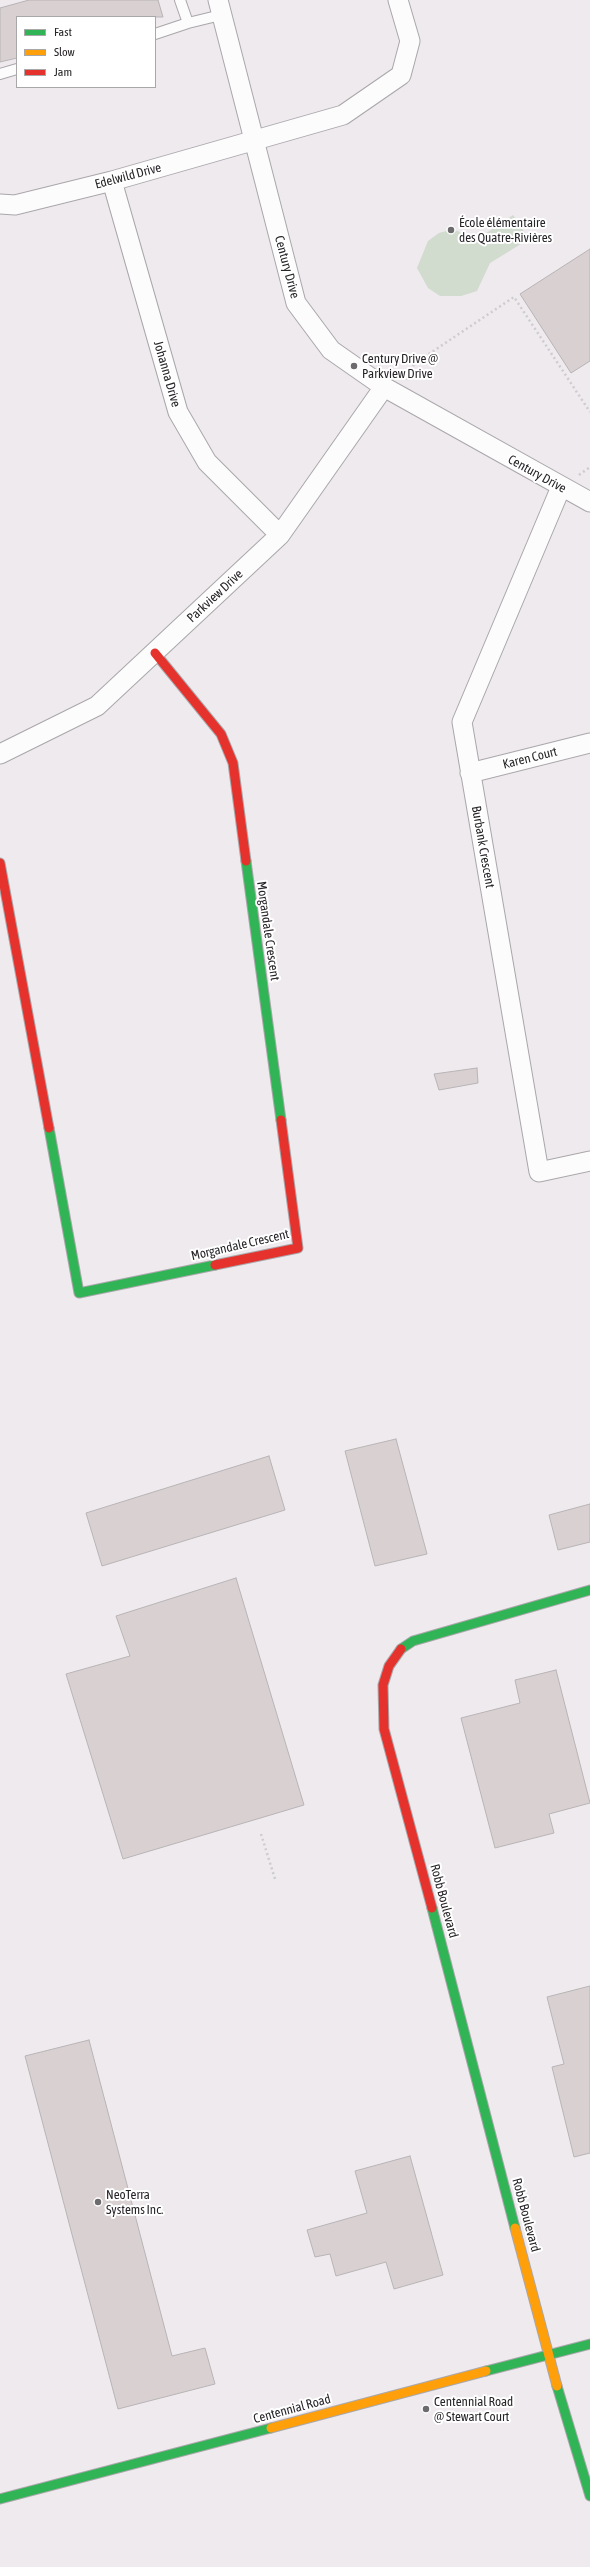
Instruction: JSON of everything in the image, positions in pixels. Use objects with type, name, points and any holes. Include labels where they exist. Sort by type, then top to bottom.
[{"type":"street","name":"Edelwild Drive","points":[[0,204],[15,205],[112,181],[254,142],[342,115],[400,75],[410,41],[398,0]]},
{"type":"street","name":"Century Drive","points":[[219,7],[296,303],[331,350],[384,387],[590,502]]},
{"type":"street","name":"Johanna Drive","points":[[112,181],[178,412],[207,462],[280,535]]},
{"type":"street","name":"Parkview Drive","points":[[0,754],[97,706],[280,535],[384,387]]},
{"type":"street","name":"Burbank Crescent","points":[[561,487],[462,722],[539,1172],[590,1160]]},
{"type":"street","name":"Morgandale Crescent","points":[[0,863],[79,1293],[298,1248],[233,764],[221,734],[155,653]]},
{"type":"street","name":"Karen Court","points":[[470,773],[590,743]]},
{"type":"street","name":"Robb Boulevard","points":[[590,1590],[413,1641],[398,1651],[389,1666],[383,1685],[384,1729],[395,1774],[445,1956],[548,2356],[590,2496]]},
{"type":"street","name":"Centennial Road","points":[[0,2499],[590,2344]]},
{"type":"lane","points":[[180,0],[188,23]]},
{"type":"lane","points":[[156,34],[188,23],[219,7]]},
{"type":"lane","points":[[0,74],[16,69]]},
{"type":"path","points":[[400,396],[414,364],[514,297],[590,412]]},
{"type":"path","points":[[261,1834],[275,1879]]},
{"type":"shaded area","points":[[513,215],[529,239],[490,263],[477,291],[461,296],[440,296],[428,288],[417,268],[428,241],[439,233],[450,230],[458,231],[470,240],[476,240]]},
{"type":"building","points":[[29,0],[158,0],[163,17],[16,16],[16,58],[0,62],[0,8]]},
{"type":"building","points":[[590,249],[590,361],[571,373],[520,294]]},
{"type":"building","points":[[477,1068],[478,1083],[439,1090],[434,1074]]},
{"type":"building","points":[[396,1439],[427,1554],[375,1566],[345,1451]]},
{"type":"building","points":[[269,1456],[285,1510],[102,1566],[86,1513]]},
{"type":"building","points":[[590,1504],[590,1542],[558,1550],[549,1515]]},
{"type":"building","points":[[236,1578],[304,1805],[123,1859],[66,1674],[130,1656],[116,1616]]},
{"type":"building","points":[[556,1670],[590,1803],[549,1814],[554,1833],[495,1848],[461,1718],[520,1703],[515,1680]]},
{"type":"building","points":[[590,1986],[590,2153],[574,2157],[552,2067],[564,2064],[547,1997]]},
{"type":"building","name":"NeoTerra Systems Inc.","points":[[89,2040],[172,2356],[205,2348],[215,2384],[118,2409],[25,2056]]},
{"type":"building","points":[[410,2156],[443,2275],[394,2289],[386,2262],[336,2276],[330,2254],[315,2257],[307,2230],[367,2213],[355,2171]]},
{"type":"traffic: fast","points":[[246,861],[281,1120]]},
{"type":"traffic: fast","points":[[49,1128],[79,1293],[215,1265]]},
{"type":"traffic: fast","points":[[401,1649],[413,1641],[590,1590]]},
{"type":"traffic: fast","points":[[432,1908],[515,2228]]},
{"type":"traffic: fast","points":[[486,2371],[590,2344]]},
{"type":"traffic: fast","points":[[557,2386],[590,2496]]},
{"type":"traffic: fast","points":[[0,2499],[271,2428]]},
{"type":"traffic: slow","points":[[515,2228],[557,2386]]},
{"type":"traffic: slow","points":[[271,2428],[486,2371]]},
{"type":"traffic: jam","points":[[155,653],[221,734],[233,763],[246,861]]},
{"type":"traffic: jam","points":[[0,863],[49,1128]]},
{"type":"traffic: jam","points":[[215,1265],[298,1248],[281,1120]]},
{"type":"traffic: jam","points":[[401,1649],[389,1666],[383,1685],[384,1729],[432,1908]]},
{"type":"place","name":"École élémentaire des Quatre-Rivières","points":[[451,230]]},
{"type":"place","name":"Century Drive @ Parkview Drive","points":[[354,366]]},
{"type":"place","name":"NeoTerra Systems Inc.","points":[[98,2202]]},
{"type":"place","name":"Centennial Road @ Stewart Court","points":[[426,2409]]}]
